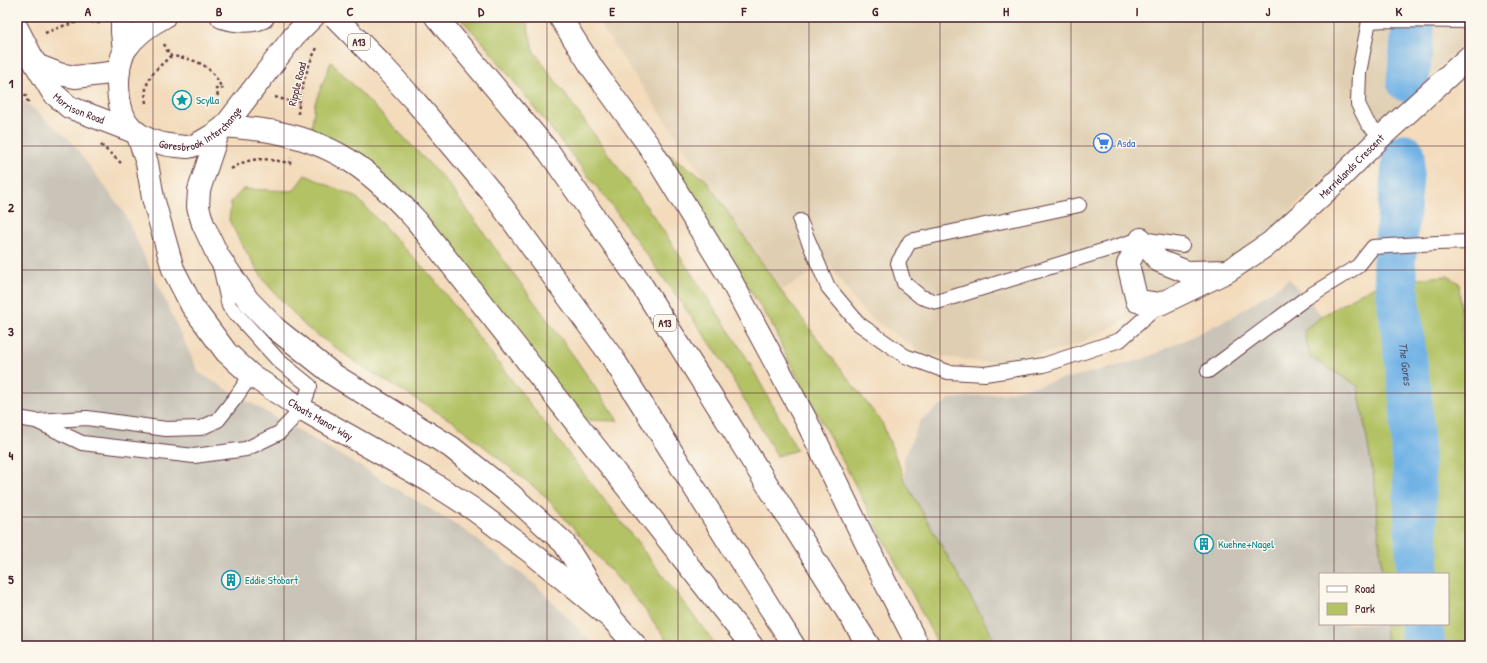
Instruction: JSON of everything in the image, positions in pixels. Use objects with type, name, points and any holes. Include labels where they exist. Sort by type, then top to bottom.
[{"type":"main road","points":[[122,62],[145,28],[164,17]]},
{"type":"main road","points":[[222,17],[241,21],[257,20],[262,17]]},
{"type":"main road","name":"Goresbrook Interchange","points":[[113,20],[122,32],[122,62],[118,88],[120,108],[127,122],[137,133],[149,140],[166,145],[189,147],[222,130],[294,36],[312,17]]},
{"type":"main road","name":"A13","points":[[336,17],[414,100],[493,194],[614,360],[794,646]]},
{"type":"main road","name":"A13","points":[[436,17],[549,152],[639,282],[869,646]]},
{"type":"main road","points":[[560,17],[593,69],[648,146],[728,275],[806,420],[918,646]]},
{"type":"main road","name":"Morrison Road","points":[[17,28],[36,65],[53,93],[69,107],[137,133]]},
{"type":"main road","name":"Merrielands Crescent","points":[[1160,304],[1228,271],[1270,243],[1333,185],[1382,136],[1470,57]]},
{"type":"main road","name":"Morrison Road","points":[[36,65],[58,74],[75,77],[122,62]]},
{"type":"main road","points":[[222,130],[279,133],[317,144],[336,152],[363,169],[392,193],[416,220],[752,646]]},
{"type":"main road","name":"Choats Manor Way","points":[[222,130],[199,190],[198,207],[203,224],[218,256],[248,300],[276,329],[334,375],[451,447],[509,493],[564,543],[612,619]]},
{"type":"main road","name":"Choats Manor Way","points":[[137,133],[147,163],[153,198],[173,269],[192,306],[226,352],[251,375],[302,409],[431,482],[473,509],[533,554],[612,619],[636,646]]},
{"type":"main road","points":[[1160,304],[1138,301],[1128,264],[1141,239],[1160,261],[1187,272],[1228,271]]},
{"type":"lane","points":[[1382,136],[1368,124],[1358,104],[1360,73],[1368,19],[1467,19]]},
{"type":"lane","points":[[1079,205],[910,241],[898,263],[904,283],[921,297],[937,302],[1141,239],[1182,245]]},
{"type":"lane","points":[[800,221],[828,287],[859,324],[905,356],[948,372],[985,374],[1044,365],[1120,340],[1160,304]]},
{"type":"lane","points":[[1208,370],[1306,298],[1358,266],[1373,247],[1470,242]]},
{"type":"lane","points":[[36,421],[82,443],[194,456],[246,449],[279,434],[302,409],[310,386],[279,361],[229,306],[218,256]]},
{"type":"lane","points":[[17,419],[36,421],[87,418],[166,429],[201,428],[218,420],[236,398],[251,375]]},
{"type":"path","points":[[42,35],[82,20],[113,20]]},
{"type":"path","name":"Ripple Road","points":[[297,117],[310,61],[317,47]]},
{"type":"path","points":[[168,52],[171,56],[189,58],[207,67],[216,77],[220,87],[216,89],[219,98]]},
{"type":"path","points":[[146,106],[146,83],[152,73],[171,56]]},
{"type":"path","points":[[22,88],[27,100],[32,104]]},
{"type":"path","points":[[274,96],[299,104]]},
{"type":"path","points":[[99,143],[122,164]]},
{"type":"path","points":[[227,172],[240,164],[254,159],[290,163],[292,155]]},
{"type":"shaded area","points":[[595,17],[1470,17],[1470,37],[1229,270],[1069,348],[988,363],[924,354],[863,312],[828,263],[781,291]]},
{"type":"shaded area","name":"Eddie Stobart","points":[[17,95],[70,140],[123,211],[199,373],[368,471],[467,532],[537,586],[595,646],[17,646]]},
{"type":"shaded area","points":[[1289,279],[1322,316],[1304,330],[1310,357],[1358,386],[1375,486],[1382,573],[1319,573],[1319,625],[1385,625],[1387,646],[998,646],[906,483],[904,459],[920,421],[950,399],[1006,393],[1141,360],[1234,316]]},
{"type":"green space","points":[[459,17],[526,17],[533,50],[654,217],[745,355],[797,450],[777,456],[718,354],[611,205],[486,46]]},
{"type":"green space","points":[[331,62],[446,181],[573,355],[618,421],[582,420],[406,200],[310,138],[315,103]]},
{"type":"green space","points":[[660,149],[705,179],[781,291],[882,423],[906,483],[998,646],[939,646],[785,354],[776,331]]},
{"type":"green space","points":[[305,175],[356,197],[432,277],[717,646],[671,646],[642,606],[544,495],[455,423],[360,365],[306,327],[265,282],[229,220],[231,202],[243,189],[293,191]]},
{"type":"green space","points":[[1448,276],[1459,283],[1470,427],[1470,646],[1387,646],[1385,625],[1449,625],[1449,573],[1382,573],[1375,486],[1358,386],[1310,357],[1304,330],[1322,316],[1359,294],[1387,280]]},
{"type":"waterway","name":"The Gores","points":[[1408,81],[1414,17]]},
{"type":"waterway","name":"The Gores","points":[[1404,155],[1394,263],[1411,403],[1418,573]]},
{"type":"waterway","name":"The Gores","points":[[1421,625],[1424,646]]},
{"type":"place","name":"Scylla","points":[[182,100]]},
{"type":"place","name":"Asda","points":[[1103,143]]},
{"type":"place","name":"Kuehne+Nagel","points":[[1204,544]]},
{"type":"place","name":"Eddie Stobart","points":[[231,580]]}]
